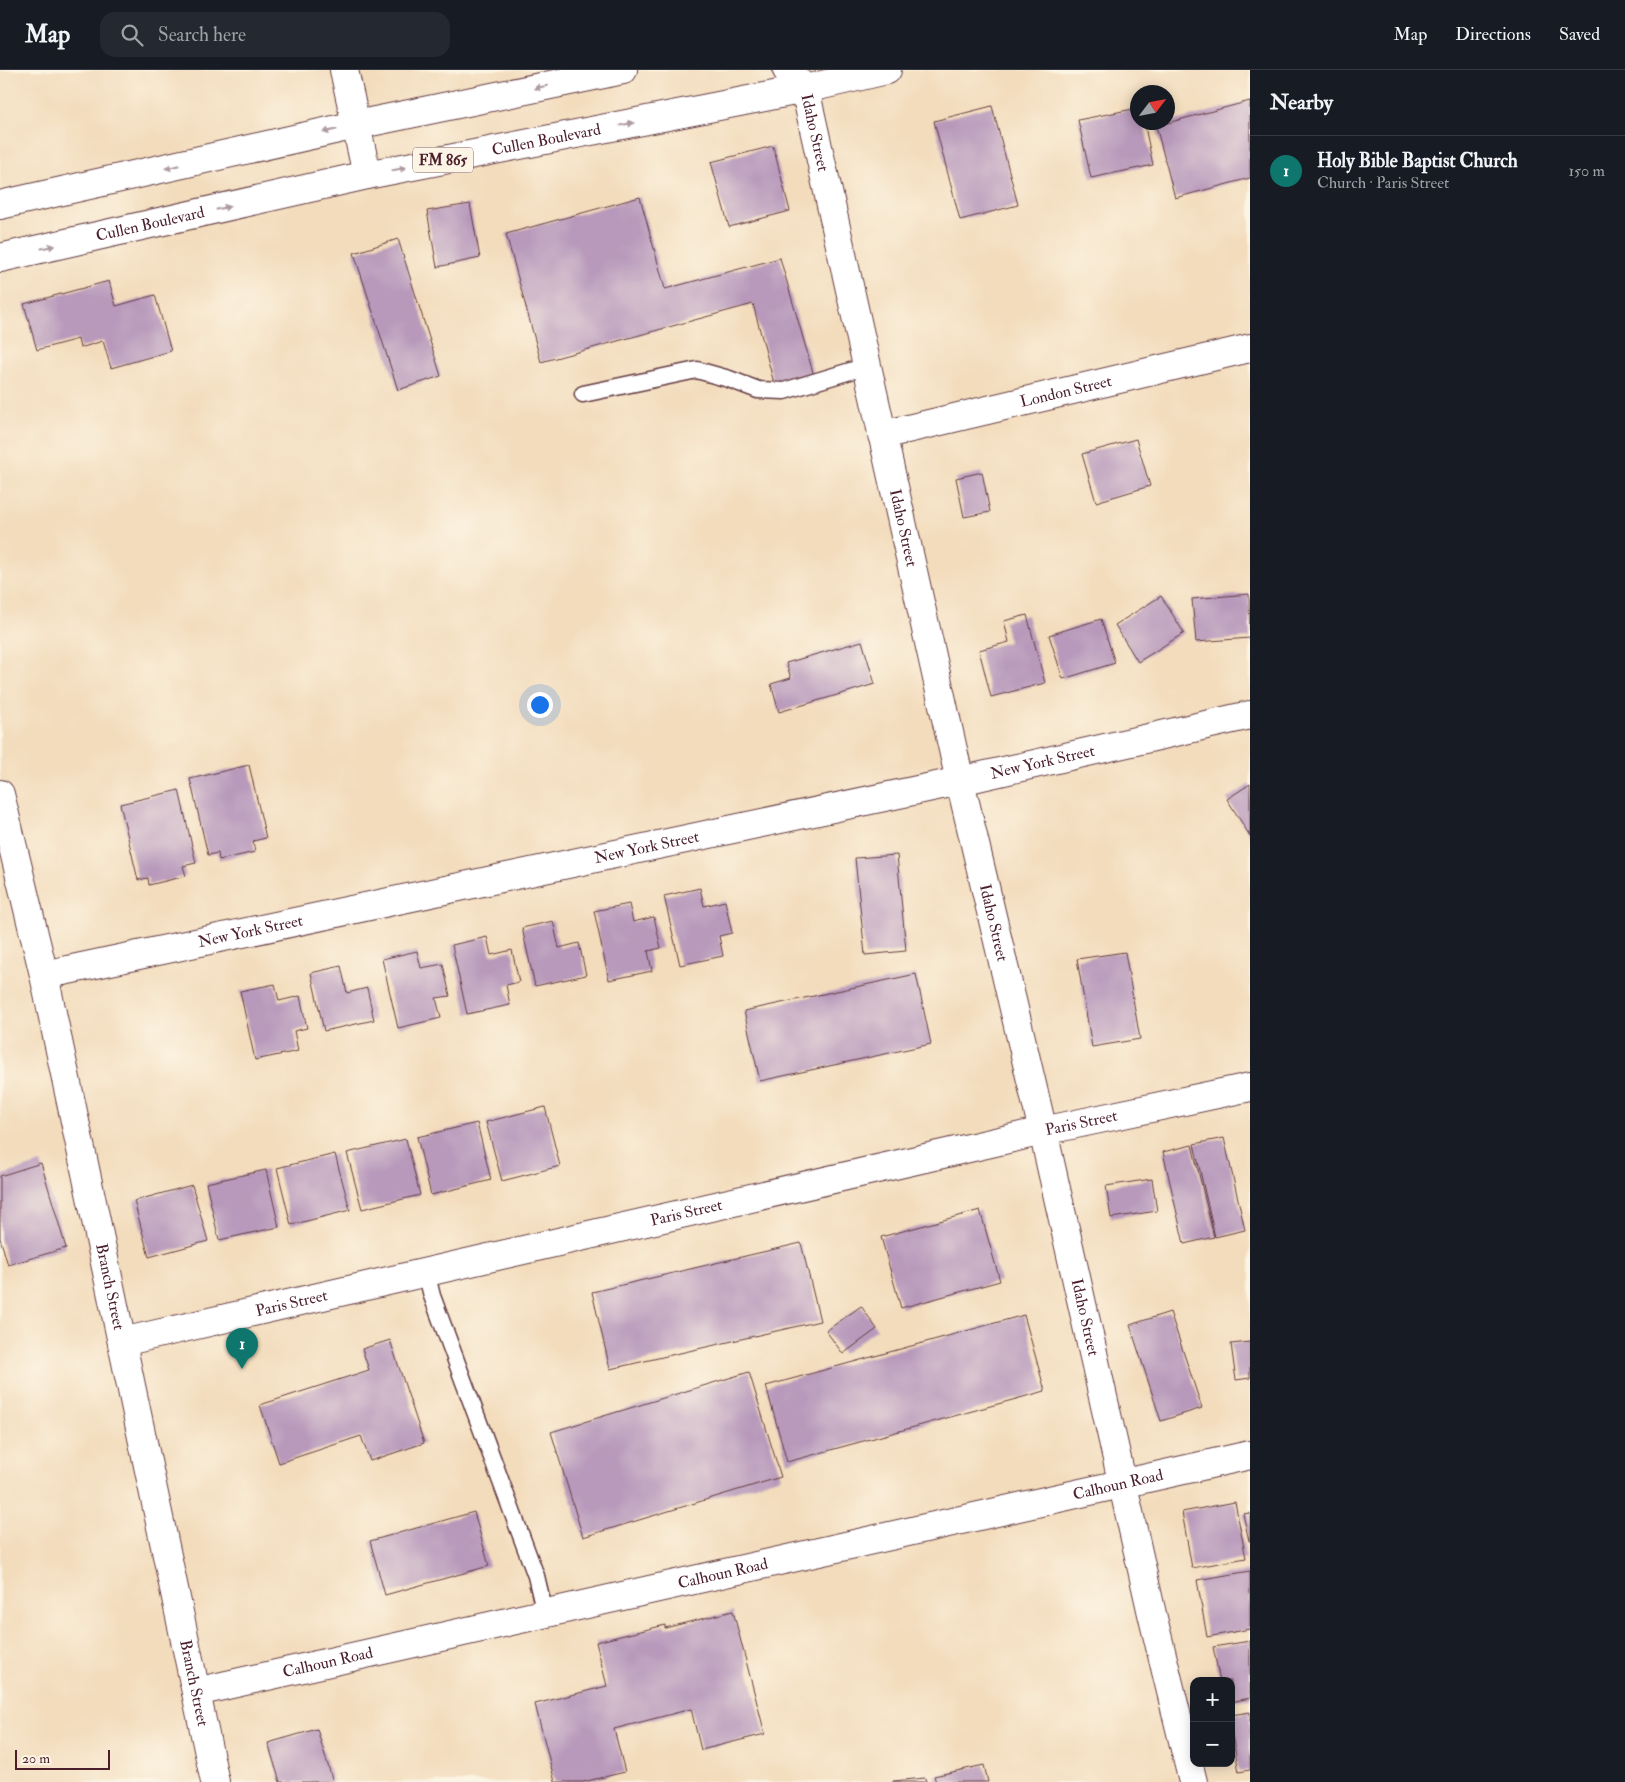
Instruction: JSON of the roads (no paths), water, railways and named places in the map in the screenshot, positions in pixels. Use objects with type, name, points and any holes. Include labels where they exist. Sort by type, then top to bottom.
[{"type":"street","points":[[344,70],[367,175]]},
{"type":"street","points":[[0,205],[356,125],[623,70]]},
{"type":"street","name":"Cullen Boulevard","points":[[0,258],[796,80],[887,70]]},
{"type":"street","name":"Idaho Street","points":[[796,80],[867,366],[960,781],[1043,1131],[1122,1484],[1194,1782]]},
{"type":"street","name":"London Street","points":[[882,435],[1250,348]]},
{"type":"street","name":"New York Street","points":[[44,975],[960,781],[1250,715]]},
{"type":"street","name":"Branch Street","points":[[0,794],[44,975],[216,1782]]},
{"type":"street","name":"Paris Street","points":[[122,1342],[1043,1131],[1250,1087]]},
{"type":"street","name":"Calhoun Road","points":[[196,1692],[1250,1455]]},
{"type":"lane","points":[[583,394],[696,370],[729,379],[758,390],[784,392],[867,366]]},
{"type":"lane","points":[[426,1272],[432,1296],[536,1576],[545,1614]]},
{"type":"place","name":"Holy Bible Baptist Church","points":[[242,1369]]}]
